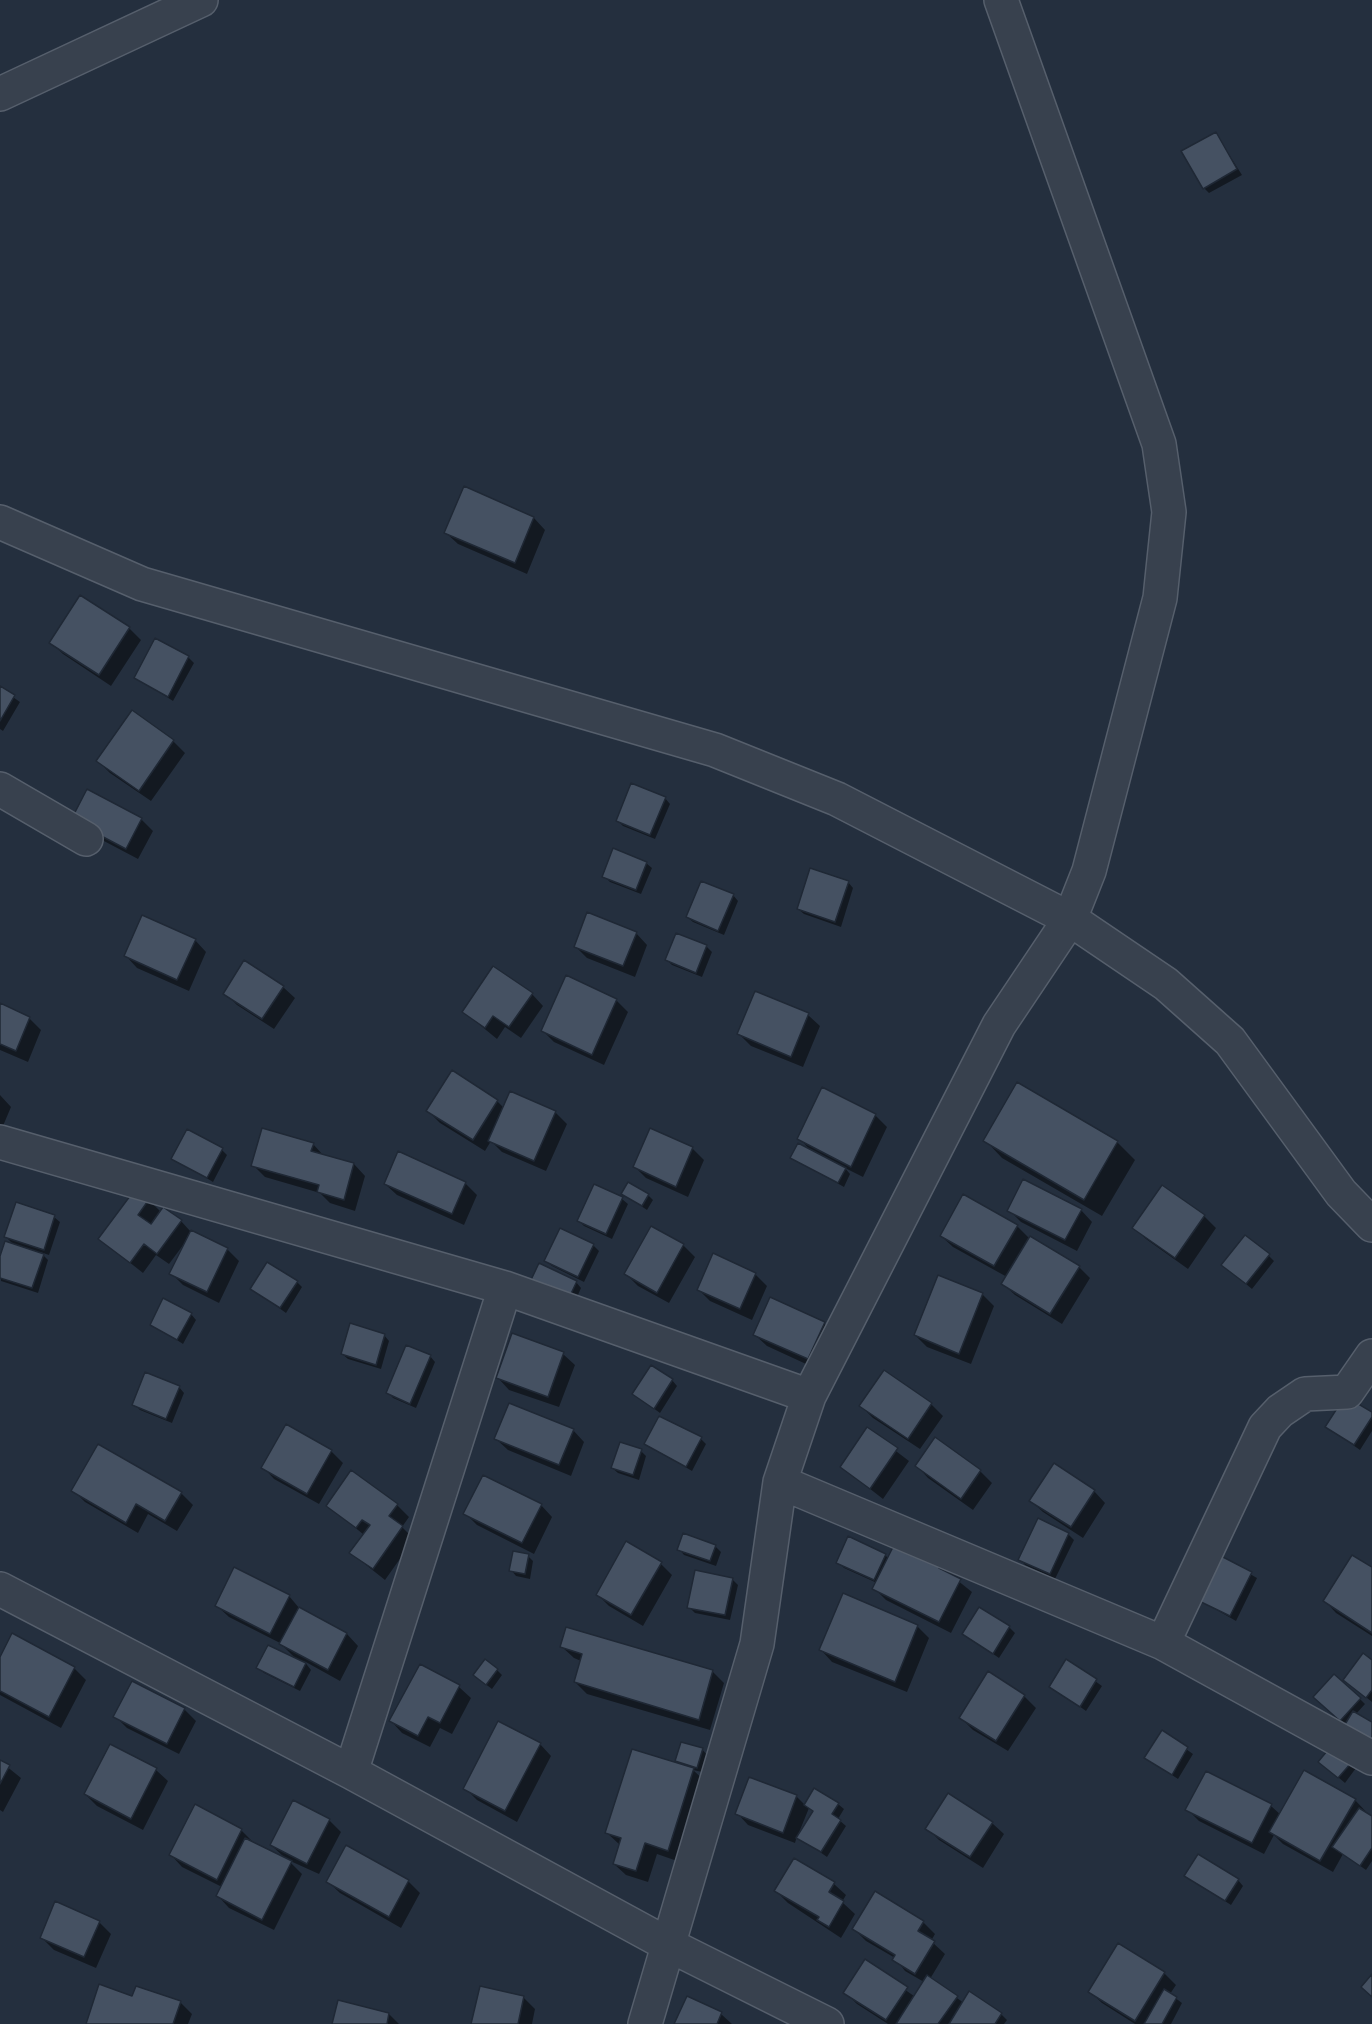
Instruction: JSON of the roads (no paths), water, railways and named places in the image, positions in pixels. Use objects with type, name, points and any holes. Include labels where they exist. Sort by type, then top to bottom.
[{"type":"street","points":[[0,94],[201,0]]},
{"type":"street","points":[[645,2024],[757,1644],[780,1482],[808,1396],[999,1025],[1070,919],[1089,872],[1160,598],[1169,512],[1159,444],[1001,0]]},
{"type":"street","points":[[0,522],[142,584],[716,750],[837,799],[1070,919],[1166,984],[1230,1041],[1341,1193],[1372,1225]]},
{"type":"street","points":[[0,789],[86,839]]},
{"type":"street","points":[[0,1142],[505,1288],[808,1396]]},
{"type":"street","points":[[351,1772],[505,1288]]},
{"type":"street","points":[[1163,1643],[1265,1427],[1280,1411],[1305,1394],[1347,1392],[1372,1356]]},
{"type":"street","points":[[780,1482],[1163,1643],[1372,1758]]},
{"type":"street","points":[[0,1589],[351,1772],[667,1944],[827,2024]]}]
